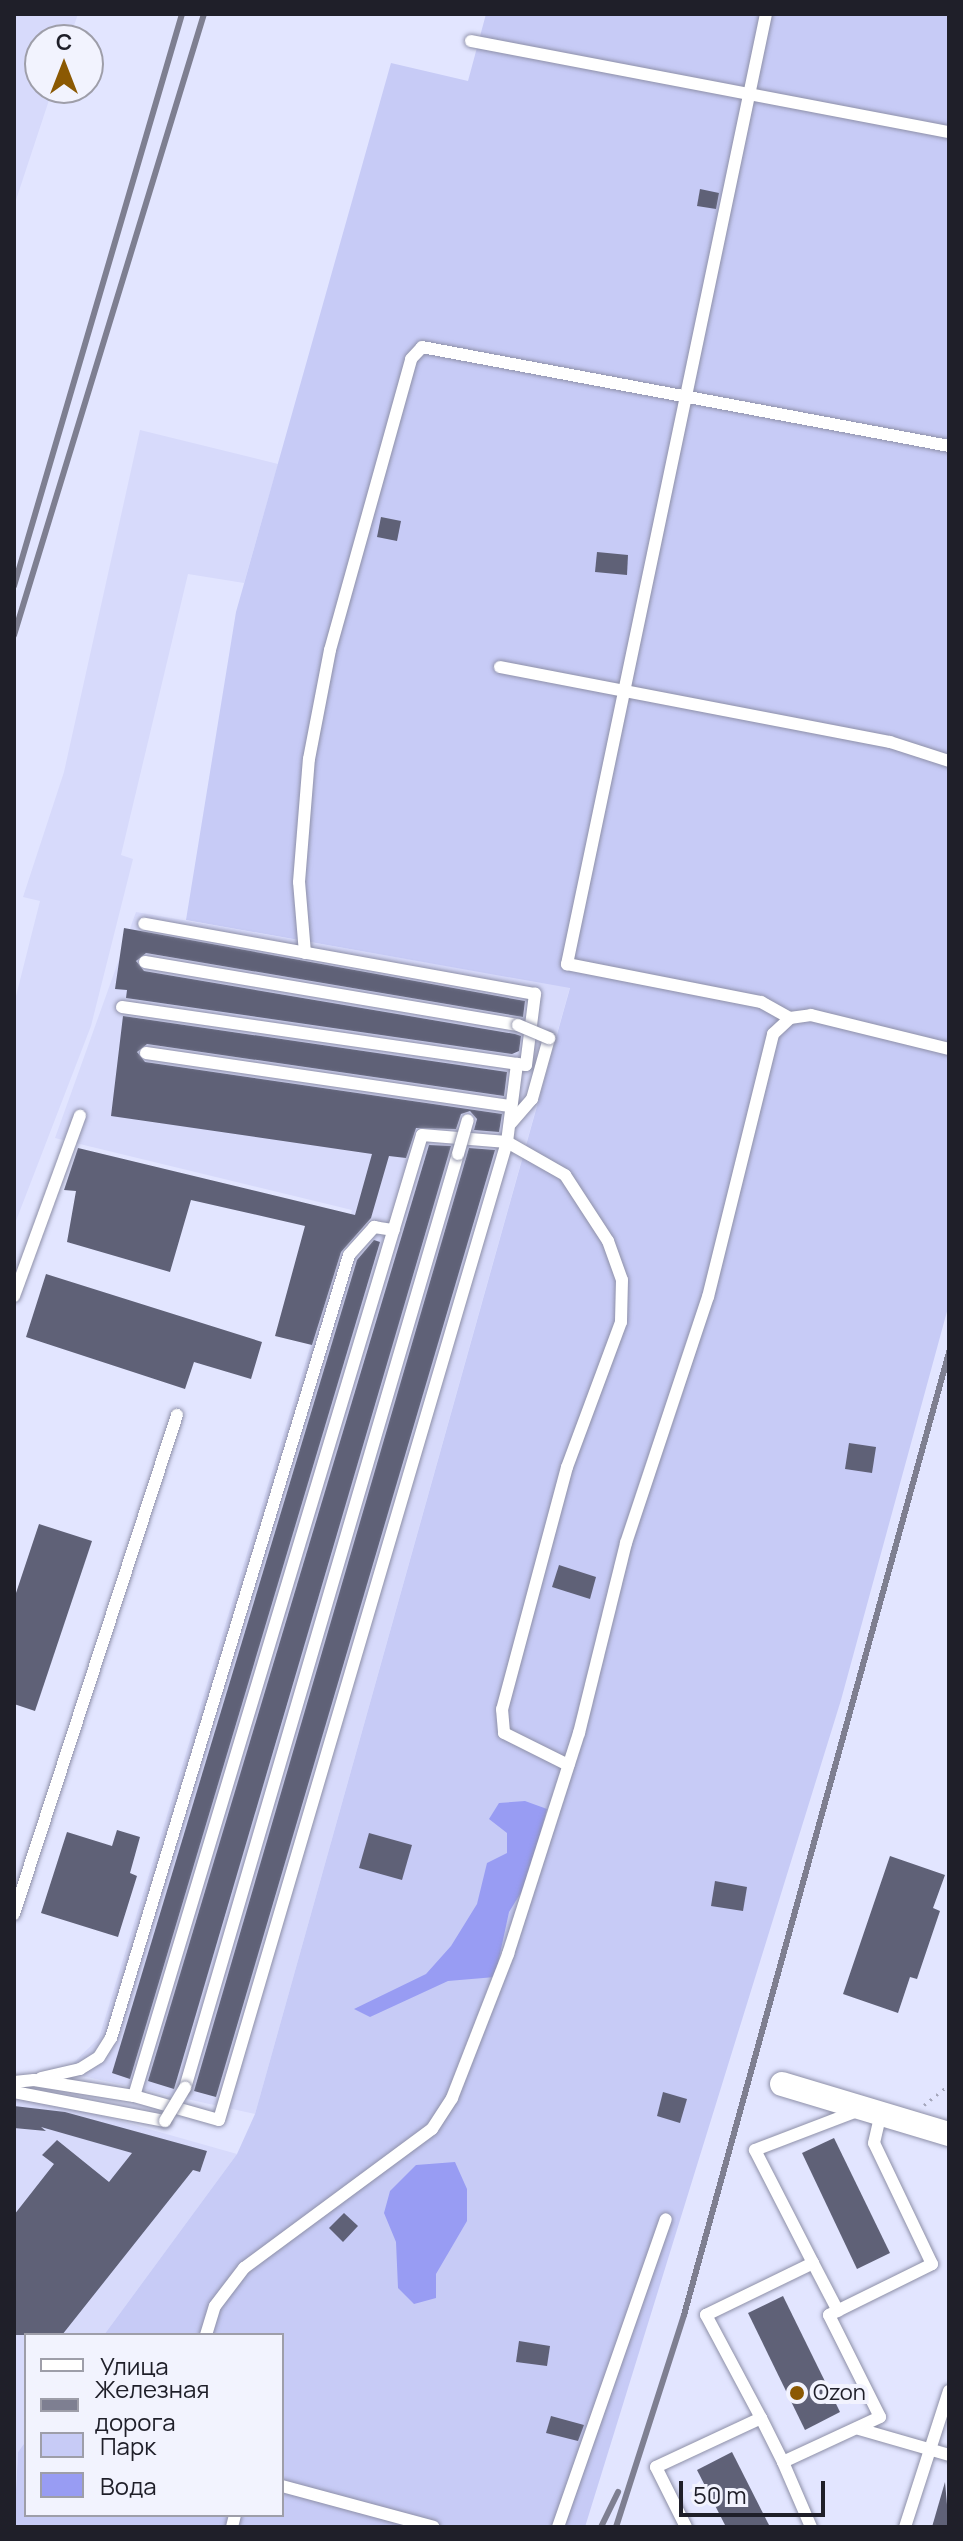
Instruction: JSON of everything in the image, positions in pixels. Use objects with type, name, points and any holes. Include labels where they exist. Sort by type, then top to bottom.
[{"type":"street","points":[[782,2084],[949,2134]]},
{"type":"lane","points":[[766,14],[567,964],[761,1002],[790,1018]]},
{"type":"lane","points":[[471,41],[748,97],[949,132]]},
{"type":"lane","points":[[305,953],[299,882],[309,759],[330,650],[411,359],[422,347],[688,393],[949,446]]},
{"type":"lane","points":[[500,667],[625,688],[890,742],[949,761]]},
{"type":"lane","points":[[122,1007],[526,1065],[535,994],[144,924]]},
{"type":"lane","points":[[145,962],[518,1025],[549,1038],[532,1099],[511,1123]]},
{"type":"lane","points":[[207,2333],[215,2306],[244,2268],[432,2129],[452,2098],[508,1954],[568,1765],[626,1543],[708,1297],[773,1034],[790,1018],[811,1015],[949,1049]]},
{"type":"lane","points":[[146,1053],[471,1103],[511,1106]]},
{"type":"lane","points":[[34,2080],[134,2096],[219,2120],[507,1142],[517,1064]]},
{"type":"lane","points":[[14,2092],[165,2121],[185,2088],[471,1103]]},
{"type":"lane","points":[[14,1296],[80,1116]]},
{"type":"lane","points":[[134,2096],[422,1135],[507,1142],[565,1175],[608,1241],[625,1304],[567,1467],[502,1709],[504,1733],[568,1765]]},
{"type":"lane","points":[[14,2082],[80,2069],[99,2057],[111,2038],[349,1255],[374,1227],[394,1230]]},
{"type":"lane","points":[[14,1914],[177,1415]]},
{"type":"lane","points":[[783,2462],[880,2417],[829,2315],[838,2311],[932,2264],[874,2143],[873,2111],[755,2150],[838,2311]]},
{"type":"lane","points":[[558,2527],[666,2219]]},
{"type":"lane","points":[[811,2527],[783,2462],[706,2315],[813,2263]]},
{"type":"lane","points":[[905,2527],[949,2391]]},
{"type":"lane","points":[[686,2527],[656,2467],[761,2418]]},
{"type":"lane","points":[[859,2429],[949,2455]]},
{"type":"lane","points":[[284,2487],[434,2527]]},
{"type":"path","points":[[915,2124],[926,2102],[949,2085]]},
{"type":"shaded area","points":[[14,14],[78,14],[75,24],[24,24],[24,104],[48,104],[14,206]]},
{"type":"shaded area","points":[[140,430],[278,464],[244,583],[188,574],[121,855],[133,859],[91,1026],[14,1226],[14,1004],[40,901],[23,897],[64,772]]},
{"type":"shaded area","points":[[136,912],[570,987],[255,2114],[64,2072],[99,2038],[352,1210],[55,1138]]},
{"type":"shaded area","points":[[14,2098],[71,2107],[237,2154],[105,2333],[24,2333],[24,2444],[18,2452],[14,2514]]},
{"type":"green space","points":[[486,14],[949,14],[949,1304],[841,1700],[585,2527],[14,2527],[18,2452],[24,2444],[24,2517],[284,2517],[284,2333],[105,2333],[237,2154],[255,2114],[570,988],[186,920],[236,612],[391,63],[468,81]]},
{"type":"water","points":[[525,1801],[547,1809],[527,1883],[509,1912],[495,1977],[448,1981],[370,2017],[354,2009],[426,1974],[451,1946],[477,1904],[487,1863],[507,1853],[507,1833],[489,1819],[499,1803]]},
{"type":"water","points":[[455,2162],[467,2189],[467,2221],[436,2274],[436,2298],[414,2304],[398,2288],[396,2242],[384,2213],[390,2191],[416,2165]]},
{"type":"building","points":[[700,189],[719,193],[716,209],[697,206]]},
{"type":"building","points":[[381,517],[401,521],[397,541],[377,537]]},
{"type":"building","points":[[597,552],[628,555],[627,575],[595,572]]},
{"type":"building","points":[[124,928],[525,1001],[523,1017],[146,953],[136,961],[144,971],[515,1034],[521,1036],[519,1051],[512,1054],[126,998],[127,990],[115,989]]},
{"type":"building","points":[[123,1016],[507,1072],[504,1096],[147,1044],[137,1052],[145,1062],[502,1114],[499,1132],[474,1130],[477,1119],[470,1111],[461,1114],[456,1129],[416,1128],[406,1158],[389,1156],[371,1218],[341,1252],[312,1345],[275,1336],[305,1226],[191,1200],[170,1272],[67,1242],[76,1191],[64,1190],[78,1148],[355,1215],[372,1154],[111,1116]]},
{"type":"building","points":[[429,1145],[451,1146],[174,2089],[148,2081]]},
{"type":"building","points":[[469,1148],[495,1150],[216,2097],[194,2091]]},
{"type":"building","points":[[374,1240],[380,1242],[130,2079],[112,2073],[357,1260]]},
{"type":"building","points":[[46,1274],[262,1342],[251,1379],[194,1362],[185,1389],[26,1337]]},
{"type":"building","points":[[849,1443],[876,1447],[872,1473],[845,1469]]},
{"type":"building","points":[[39,1524],[92,1541],[35,1711],[14,1704],[14,1599]]},
{"type":"building","points":[[559,1565],[596,1577],[590,1599],[552,1587]]},
{"type":"building","points":[[117,1830],[140,1837],[130,1873],[137,1876],[118,1937],[41,1913],[67,1832],[112,1846]]},
{"type":"building","points":[[369,1833],[412,1845],[402,1880],[359,1868]]},
{"type":"building","points":[[890,1856],[945,1875],[933,1908],[940,1911],[917,1979],[910,1977],[898,2013],[843,1994]]},
{"type":"building","points":[[715,1881],[747,1887],[743,1911],[711,1906]]},
{"type":"building","points":[[663,2092],[687,2099],[680,2123],[657,2116]]},
{"type":"building","points":[[14,2106],[65,2112],[207,2151],[200,2172],[193,2170],[64,2333],[14,2335],[14,2215],[54,2164],[42,2155],[57,2140],[109,2182],[132,2153],[41,2127],[46,2131],[14,2128]]},
{"type":"building","points":[[834,2138],[890,2253],[857,2269],[802,2153]]},
{"type":"building","points":[[344,2213],[358,2226],[343,2242],[329,2228]]},
{"type":"building","points":[[783,2296],[840,2412],[805,2430],[748,2313]]},
{"type":"building","points":[[519,2341],[550,2346],[547,2366],[516,2362]]},
{"type":"building","points":[[551,2416],[584,2425],[578,2441],[546,2433]]},
{"type":"building","points":[[732,2452],[770,2527],[726,2527],[697,2470]]},
{"type":"building","points":[[945,2482],[949,2527],[932,2527]]},
{"type":"railway","points":[[14,586],[182,14]]},
{"type":"railway","points":[[14,635],[204,14]]},
{"type":"railway","points":[[616,2527],[684,2315],[949,1352]]},
{"type":"railway","points":[[601,2527],[618,2492]]},
{"type":"place","name":"Ozon","points":[[797,2393]]}]
